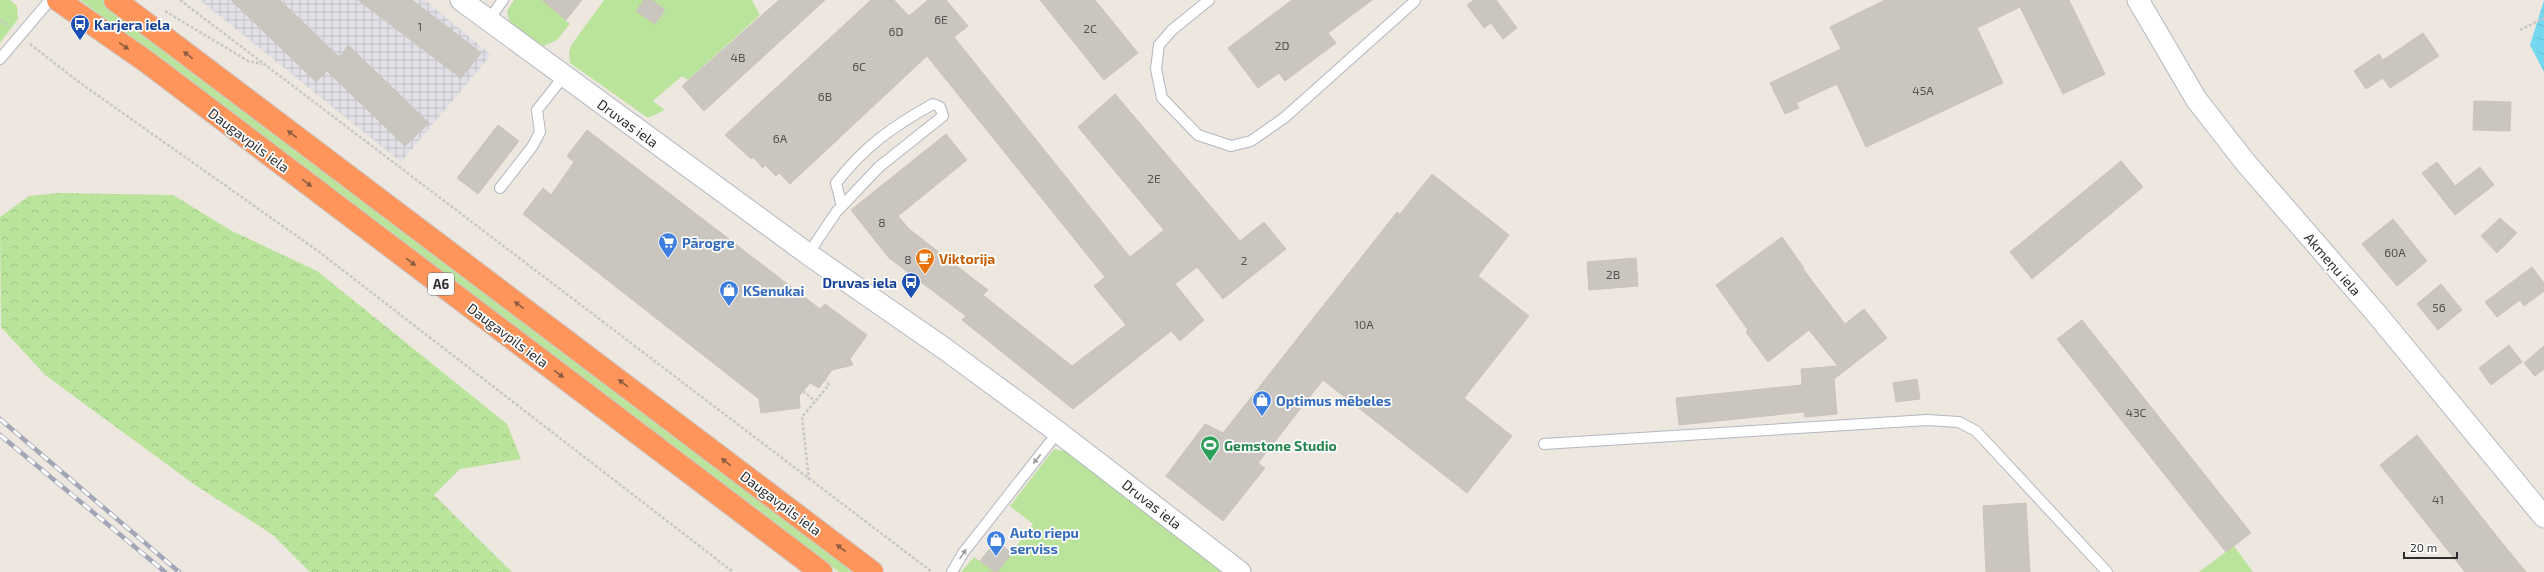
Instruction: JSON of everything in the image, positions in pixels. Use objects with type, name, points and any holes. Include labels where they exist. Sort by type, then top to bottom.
[{"type":"highway","name":"Daugavpils iela","points":[[58,0],[147,62],[821,572]]},
{"type":"highway","name":"Daugavpils iela","points":[[115,0],[872,572]]},
{"type":"street","name":"Druvas iela","points":[[461,0],[808,254],[945,349],[1058,432],[1240,572]]},
{"type":"street","name":"Akmeņu iela","points":[[2138,0],[2196,99],[2218,128],[2375,312],[2544,517]]},
{"type":"lane","points":[[0,59],[50,0]]},
{"type":"lane","points":[[489,20],[503,0]]},
{"type":"lane","points":[[1209,0],[1172,30],[1159,45],[1156,69],[1162,98],[1167,104],[1198,134],[1231,146],[1251,141],[1284,118],[1414,1]]},
{"type":"lane","points":[[500,188],[532,147],[540,132],[537,110],[564,76]]},
{"type":"lane","points":[[808,254],[842,206],[879,167],[943,116],[940,107],[933,104],[895,125],[854,160],[836,183],[842,206]]},
{"type":"lane","points":[[1544,444],[1926,420],[1959,422],[1976,431],[2107,572]]},
{"type":"lane","points":[[952,572],[963,553],[1058,432]]},
{"type":"path","points":[[180,0],[809,480],[932,572]]},
{"type":"path","points":[[160,8],[248,61],[263,64]]},
{"type":"path","points":[[2520,30],[2544,18]]},
{"type":"path","points":[[0,20],[83,85],[318,250],[733,572]]},
{"type":"path","points":[[809,480],[802,417],[829,385],[825,380]]},
{"type":"path","points":[[803,391],[815,401]]},
{"type":"shaded area","points":[[200,0],[425,0],[491,55],[401,162]]},
{"type":"green space","points":[[0,0],[10,0],[17,6],[18,19],[0,43]]},
{"type":"green space","points":[[80,0],[103,0],[853,572],[839,572]]},
{"type":"green space","points":[[514,0],[542,0],[570,24],[557,40],[544,46],[539,44],[510,24],[507,11]]},
{"type":"green space","points":[[604,0],[752,0],[760,15],[688,80],[682,76],[653,101],[665,110],[648,118],[570,63],[569,52],[572,44]]},
{"type":"green space","points":[[58,193],[173,195],[232,231],[317,271],[507,424],[521,459],[460,469],[434,495],[512,572],[310,572],[273,535],[195,485],[45,375],[1,327],[0,217],[29,196]]},
{"type":"green space","points":[[1054,449],[1066,451],[1222,572],[997,572],[1033,524],[1010,506]]},
{"type":"green space","points":[[2234,546],[2253,572],[2199,572]]},
{"type":"green space","points":[[974,557],[995,572],[961,572]]},
{"type":"water","points":[[2544,0],[2544,72],[2530,45]]},
{"type":"building","points":[[231,0],[280,0],[340,58],[348,45],[429,123],[405,146],[327,71],[316,82]]},
{"type":"building","points":[[358,0],[412,0],[481,53],[461,78]]},
{"type":"building","points":[[542,0],[582,0],[566,20]]},
{"type":"building","points":[[644,0],[652,0],[665,10],[655,24],[636,11]]},
{"type":"building","points":[[779,0],[825,0],[704,111],[682,86]]},
{"type":"building","points":[[871,0],[894,0],[909,16],[928,0],[946,0],[968,26],[954,37],[1130,257],[1164,230],[1078,127],[1115,94],[1240,241],[1264,222],[1286,249],[1223,299],[1197,267],[1175,284],[1204,320],[1180,341],[1171,331],[1073,409],[962,320],[966,316],[889,258],[851,210],[946,134],[967,160],[898,216],[909,229],[988,290],[983,295],[1072,366],[1126,325],[1094,286],[1105,277],[927,56],[790,184],[779,173],[776,176],[765,165],[763,168],[753,157],[751,159],[725,135]]},
{"type":"building","points":[[1040,0],[1095,0],[1138,53],[1104,80]]},
{"type":"building","points":[[1292,0],[1372,0],[1328,33],[1336,43],[1285,81],[1279,73],[1258,88],[1228,48]]},
{"type":"building","points":[[1474,0],[1496,0],[1517,28],[1503,39],[1491,23],[1484,28],[1467,5]]},
{"type":"building","points":[[1885,0],[2069,0],[2105,74],[2063,94],[2020,7],[1977,28],[2003,83],[1866,147],[1837,84],[1796,103],[1799,108],[1785,114],[1770,83],[1841,49],[1830,27]]},
{"type":"building","points":[[2423,33],[2439,56],[2390,88],[2383,78],[2366,89],[2354,71],[2379,54],[2383,60]]},
{"type":"building","points":[[2474,101],[2511,102],[2510,131],[2473,130]]},
{"type":"building","points":[[498,125],[519,141],[478,194],[457,178]]},
{"type":"building","name":"Pārogre","points":[[587,130],[820,309],[825,304],[867,335],[850,359],[853,365],[832,370],[819,388],[810,383],[799,396],[800,408],[761,413],[759,399],[523,214],[543,188],[551,195],[574,162],[567,156]]},
{"type":"building","points":[[2121,161],[2143,187],[2032,279],[2010,252]]},
{"type":"building","points":[[2437,162],[2455,186],[2480,167],[2494,185],[2455,215],[2422,173]]},
{"type":"building","points":[[1432,174],[1509,235],[1478,276],[1529,316],[1464,398],[1512,436],[1467,493],[1323,380],[1258,463],[1265,468],[1223,521],[1166,476],[1205,424],[1223,433],[1397,212],[1400,214]]},
{"type":"building","points":[[2500,218],[2517,233],[2497,253],[2481,236]]},
{"type":"building","points":[[2393,219],[2427,261],[2397,286],[2362,244]]},
{"type":"building","points":[[1782,237],[1804,268],[1803,269],[1845,324],[1864,309],[1887,338],[1834,379],[1837,414],[1805,417],[1804,412],[1679,425],[1676,398],[1802,385],[1801,369],[1838,366],[1809,330],[1768,362],[1746,332],[1748,330],[1716,285]]},
{"type":"building","points":[[1636,258],[1638,286],[1589,290],[1587,262]]},
{"type":"building","points":[[2532,267],[2544,283],[2544,291],[2524,306],[2520,300],[2497,317],[2485,302]]},
{"type":"building","points":[[2441,284],[2462,310],[2438,330],[2417,304]]},
{"type":"building","points":[[2082,320],[2251,533],[2226,552],[2057,339]]},
{"type":"building","points":[[2509,345],[2522,362],[2491,385],[2479,368]]},
{"type":"building","points":[[2544,346],[2544,369],[2535,376],[2524,363]]},
{"type":"building","points":[[1917,379],[1920,399],[1896,402],[1893,383]]},
{"type":"building","points":[[2417,435],[2526,572],[2465,572],[2380,465]]},
{"type":"building","points":[[2026,503],[2030,572],[1986,572],[1983,506]]},
{"type":"building","name":"Auto riepu serviss","points":[[996,541],[1012,553],[997,572],[995,572],[980,561]]},
{"type":"railway","points":[[0,419],[179,572]]},
{"type":"railway","points":[[0,435],[165,572]]},
{"type":"place","name":"Karjera iela","points":[[80,41]]},
{"type":"place","name":"Pārogre","points":[[668,259]]},
{"type":"place","name":"Viktorija","points":[[925,275]]},
{"type":"place","name":"Druvas iela","points":[[911,299]]},
{"type":"place","name":"KSenukai","points":[[729,307]]},
{"type":"place","name":"Optimus mēbeles","points":[[1262,417]]},
{"type":"place","name":"Gemstone Studio","points":[[1210,462]]},
{"type":"place","name":"Auto riepu serviss","points":[[996,557]]}]
